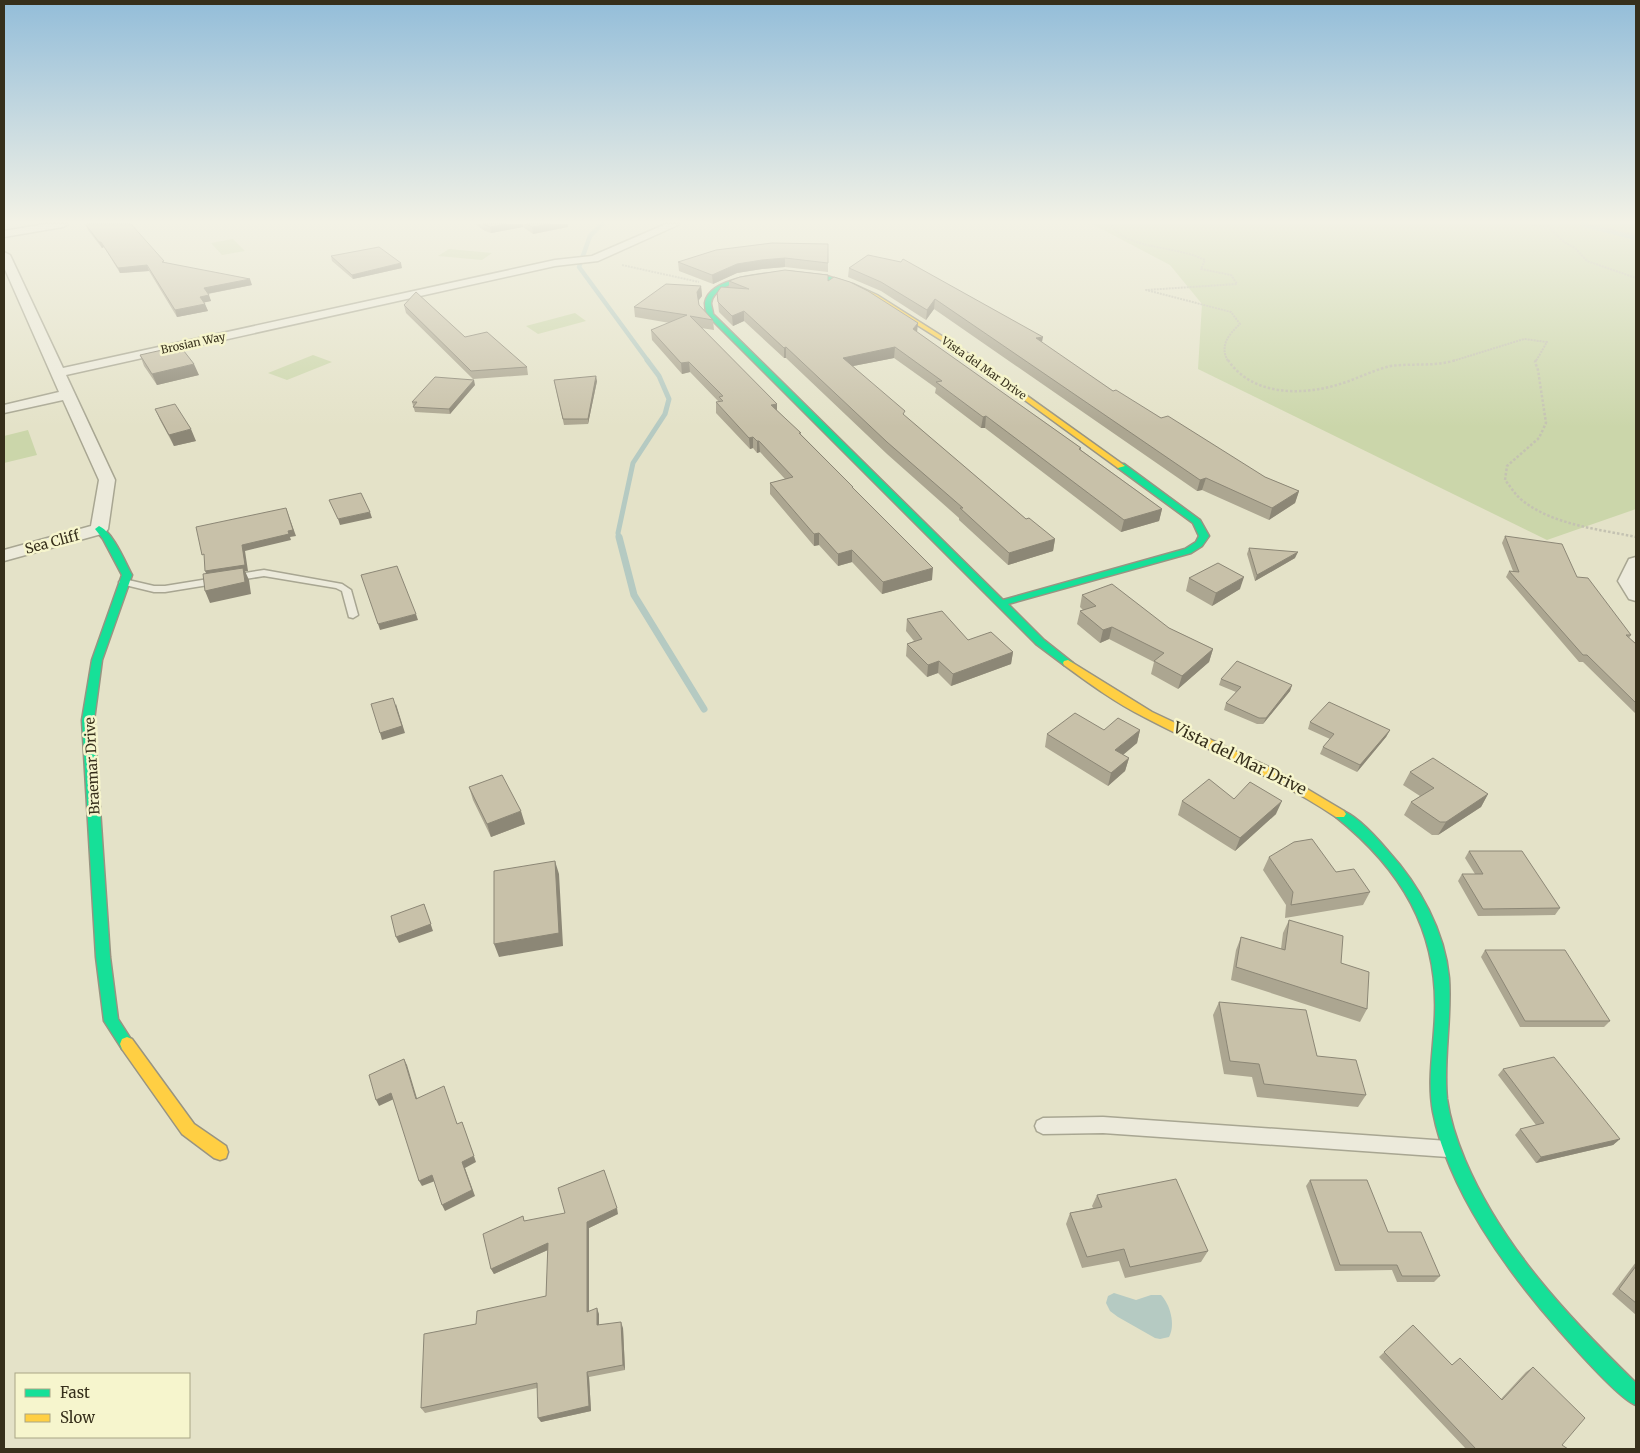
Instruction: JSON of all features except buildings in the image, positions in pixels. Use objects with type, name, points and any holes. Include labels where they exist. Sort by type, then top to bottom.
[{"type":"street","points":[[21,292],[106,480],[99,529],[107,538],[127,576],[124,582]]},
{"type":"street","name":"Brosian Way","points":[[57,373],[425,292]]},
{"type":"street","name":"Vista del Mar Drive","points":[[715,292],[706,302],[706,308],[710,315],[1040,642],[1077,671],[1110,693],[1148,714],[1271,770],[1330,805],[1369,838],[1401,876],[1426,918],[1436,948],[1442,978],[1439,1099],[1447,1134],[1472,1192],[1514,1260],[1554,1312],[1602,1364],[1636,1396]]},
{"type":"street","name":"Vista del Mar Drive","points":[[865,292],[968,356],[1192,517],[1204,530],[1202,542],[1188,551],[1002,603]]},
{"type":"street","points":[[4,409],[68,394]]},
{"type":"street","name":"Sea Cliff","points":[[4,556],[99,529]]},
{"type":"street","points":[[1636,562],[1628,581],[1636,595]]},
{"type":"street","name":"Braemar Drive","points":[[124,582],[97,660],[88,720],[103,957],[112,1020],[188,1129],[220,1152]]},
{"type":"lane","points":[[124,582],[154,589],[165,589],[264,573],[339,586],[346,590],[353,614]]},
{"type":"lane","points":[[1043,1126],[1103,1125],[1453,1149]]},
{"type":"path","points":[[1153,292],[1231,312],[1240,324],[1230,332],[1224,345],[1225,356],[1231,365],[1250,381],[1264,387],[1283,391],[1302,392],[1335,386],[1384,368],[1403,364],[1450,362],[1494,349],[1510,342],[1530,338],[1547,342],[1535,362],[1538,370],[1546,423],[1539,438],[1507,466],[1505,480],[1522,500],[1541,512],[1583,526],[1636,537]]},
{"type":"green space","points":[[1192,292],[1636,292],[1636,509],[1547,540],[1198,369],[1202,304]]},
{"type":"green space","points":[[575,313],[586,321],[538,334],[526,326]]},
{"type":"green space","points":[[313,355],[332,362],[287,380],[268,373]]},
{"type":"green space","points":[[28,430],[37,455],[4,463],[4,436]]},
{"type":"shaded area","points":[[1114,1293],[1136,1300],[1151,1295],[1161,1295],[1171,1315],[1172,1327],[1169,1337],[1155,1338],[1110,1311],[1106,1303],[1108,1296]]},
{"type":"waterway","points":[[597,292],[648,361]]},
{"type":"waterway","points":[[619,538],[618,533],[633,463],[665,414],[669,399],[659,376],[647,360]]},
{"type":"waterway","points":[[619,537],[634,595],[704,709]]},
{"type":"traffic: fast","points":[[714,292],[708,302],[710,315],[1040,642],[1068,663]]},
{"type":"traffic: fast","points":[[1002,603],[1188,551],[1199,544],[1204,536],[1197,522],[1121,466]]},
{"type":"traffic: fast","points":[[99,529],[107,538],[127,575],[97,660],[88,720],[103,957],[111,1021],[127,1044]]},
{"type":"traffic: fast","points":[[1340,814],[1375,844],[1405,881],[1417,901],[1435,944],[1442,984],[1438,1084],[1441,1111],[1458,1163],[1476,1201],[1522,1272],[1549,1305],[1606,1367],[1636,1396]]},
{"type":"traffic: slow","points":[[866,292],[954,346],[1121,466]]},
{"type":"traffic: slow","points":[[1068,663],[1107,691],[1148,715],[1294,785],[1340,814]]},
{"type":"traffic: slow","points":[[127,1044],[188,1129],[220,1152]]}]
